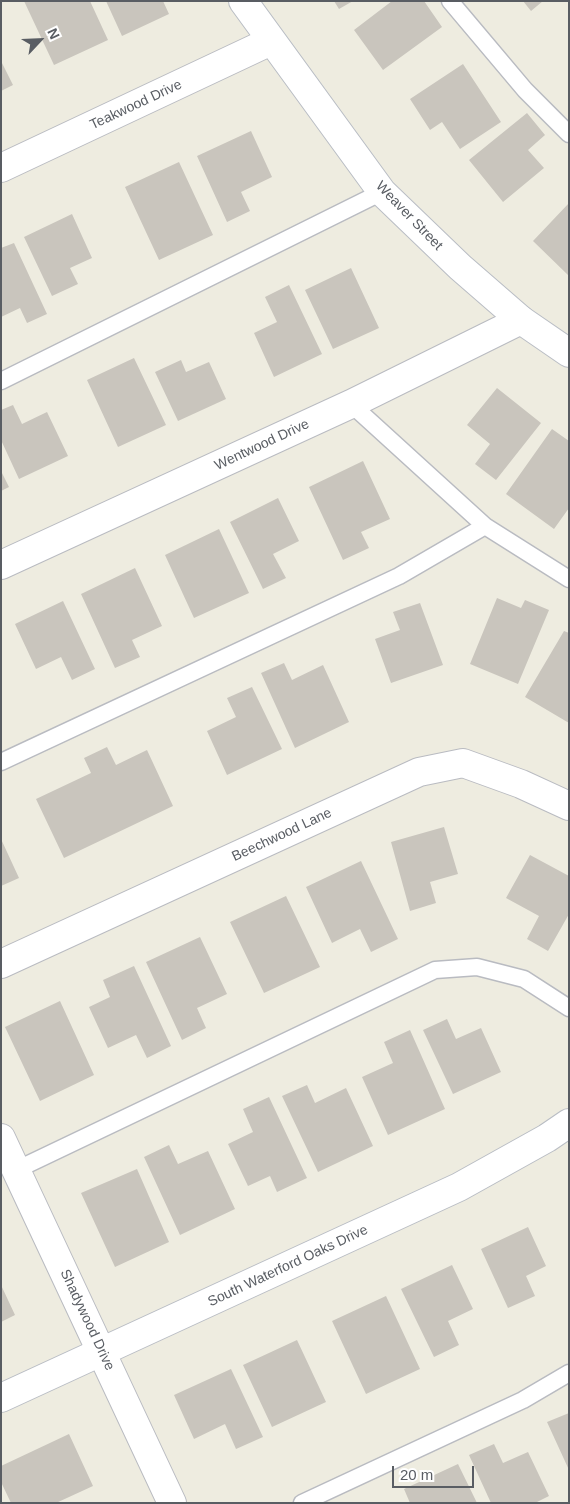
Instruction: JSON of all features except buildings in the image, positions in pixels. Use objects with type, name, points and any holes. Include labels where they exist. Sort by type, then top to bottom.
[{"type":"street","name":"Weaver Street","points":[[243,1],[382,192],[460,267],[521,320],[569,353]]},
{"type":"street","name":"Teakwood Drive","points":[[1,168],[271,41]]},
{"type":"street","name":"Wentwood Drive","points":[[1,565],[350,404],[521,320]]},
{"type":"street","name":"Beechwood Lane","points":[[1,964],[419,772],[463,763],[521,784],[569,806]]},
{"type":"street","name":"South Waterford Oaks Drive","points":[[1,1398],[459,1187],[547,1138],[569,1123]]},
{"type":"street","name":"Shadywood Drive","points":[[1,1138],[172,1503]]},
{"type":"lane","points":[[450,1],[525,90],[569,134]]},
{"type":"lane","points":[[1,381],[382,192]]},
{"type":"lane","points":[[350,404],[485,526],[569,579]]},
{"type":"lane","points":[[1,762],[399,576],[485,526]]},
{"type":"lane","points":[[16,1170],[435,970],[477,967],[524,980],[569,1008]]},
{"type":"lane","points":[[302,1503],[523,1400],[569,1373]]}]
